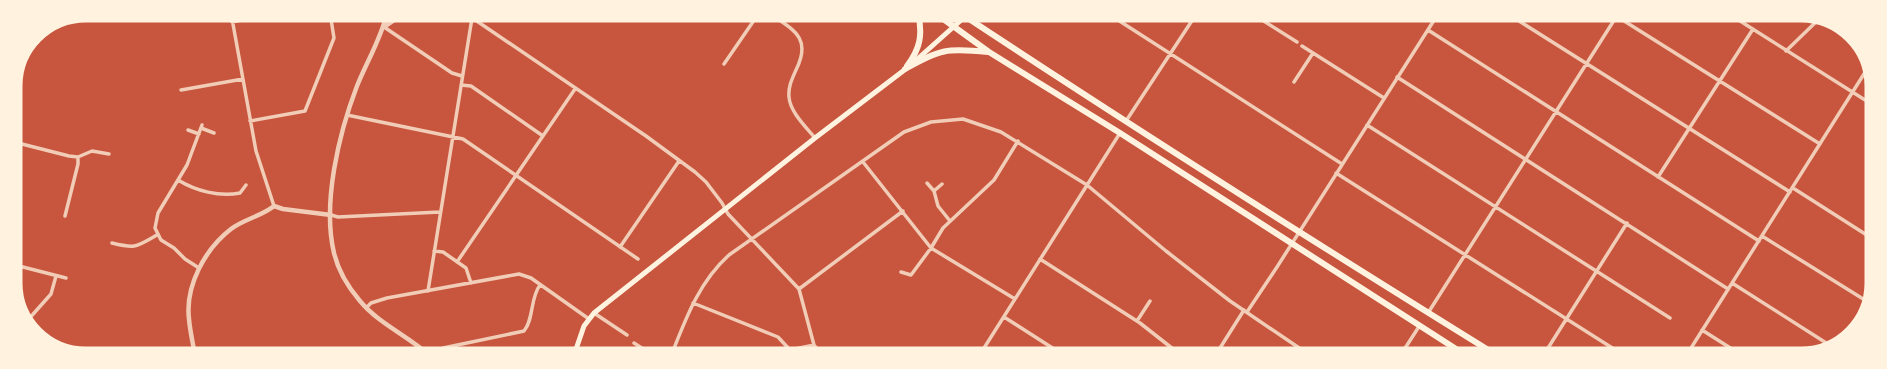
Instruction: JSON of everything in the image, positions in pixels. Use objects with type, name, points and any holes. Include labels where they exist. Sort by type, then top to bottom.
[{"type":"highway","points":[[905,69],[913,58],[920,43],[921,32],[919,20]]},
{"type":"highway","points":[[944,20],[989,52],[1456,349]]},
{"type":"highway","points":[[974,20],[1126,121],[1299,232],[1487,349]]},
{"type":"highway","points":[[905,69],[939,52],[953,49],[989,52]]},
{"type":"main road","points":[[576,349],[582,331],[594,313],[725,208],[905,69],[954,28],[960,20]]},
{"type":"street","points":[[242,20],[232,22],[258,159],[274,206]]},
{"type":"street","points":[[250,122],[304,111],[334,38],[331,20]]},
{"type":"street","points":[[386,20],[384,27],[361,75],[347,115],[335,162],[331,215],[332,238],[337,262],[348,284],[366,308],[422,349]]},
{"type":"street","points":[[384,27],[394,20]]},
{"type":"street","points":[[428,290],[472,20]]},
{"type":"street","points":[[475,20],[646,136],[703,178],[728,214],[750,239],[799,289],[814,345],[817,349]]},
{"type":"street","points":[[724,64],[754,20]]},
{"type":"street","points":[[779,20],[799,36],[802,44],[802,56],[791,81],[789,98],[797,115],[815,138]]},
{"type":"street","points":[[1119,20],[1342,164]]},
{"type":"street","points":[[1126,121],[1193,20]]},
{"type":"street","points":[[1262,20],[1297,42]]},
{"type":"street","points":[[1219,349],[1292,244],[1434,20]]},
{"type":"street","points":[[1517,20],[1790,192]]},
{"type":"street","points":[[1428,313],[1615,20]]},
{"type":"street","points":[[1626,20],[1719,82],[1820,144]]},
{"type":"street","points":[[1739,20],[1867,101]]},
{"type":"street","points":[[1786,51],[1816,22]]},
{"type":"street","points":[[384,27],[452,73],[462,76]]},
{"type":"street","points":[[1658,177],[1753,29]]},
{"type":"street","points":[[1428,30],[1759,241]]},
{"type":"street","points":[[1302,46],[1384,98]]},
{"type":"street","points":[[1294,82],[1313,53]]},
{"type":"street","points":[[1690,349],[1866,71]]},
{"type":"street","points":[[1397,77],[1728,289]]},
{"type":"street","points":[[181,90],[243,79]]},
{"type":"street","points":[[461,85],[471,86],[543,136]]},
{"type":"street","points":[[457,262],[575,89]]},
{"type":"street","points":[[347,115],[463,140],[638,259]]},
{"type":"street","points":[[674,349],[693,303],[709,276],[718,265],[750,239],[863,162],[904,132],[931,122],[963,119],[1002,132],[1087,185],[1166,251],[1245,311],[1301,349]]},
{"type":"street","points":[[1367,125],[1670,318]]},
{"type":"street","points":[[199,268],[185,259],[176,249],[163,242],[157,235],[155,228],[156,216],[187,165],[201,127],[214,133]]},
{"type":"street","points":[[188,130],[199,134]]},
{"type":"street","points":[[983,349],[1120,134]]},
{"type":"street","points":[[901,272],[911,275],[931,248],[942,228],[994,180],[1018,141]]},
{"type":"street","points":[[20,145],[60,155],[78,157],[92,152],[109,154]]},
{"type":"street","points":[[65,216],[78,164],[78,157]]},
{"type":"street","points":[[620,247],[679,161]]},
{"type":"street","points":[[863,162],[931,248],[1015,299]]},
{"type":"street","points":[[1336,173],[1614,349]]},
{"type":"street","points":[[178,180],[195,189],[218,193],[240,193],[246,185]]},
{"type":"street","points":[[927,183],[934,192],[938,206],[950,221]]},
{"type":"street","points":[[934,192],[942,184]]},
{"type":"street","points":[[218,188],[218,193]]},
{"type":"street","points":[[1793,188],[1867,235]]},
{"type":"street","points":[[274,206],[283,209],[338,217],[440,212]]},
{"type":"street","points":[[194,349],[188,318],[190,298],[199,268],[207,255],[227,233],[240,223],[270,210],[274,206]]},
{"type":"street","points":[[799,289],[903,211]]},
{"type":"street","points":[[1548,349],[1627,223]]},
{"type":"street","points":[[112,243],[128,247],[136,247],[157,235]]},
{"type":"street","points":[[1762,236],[1865,300]]},
{"type":"street","points":[[434,251],[441,252],[467,269],[471,283]]},
{"type":"street","points":[[1040,259],[1137,321],[1173,349]]},
{"type":"street","points":[[20,266],[66,278]]},
{"type":"street","points":[[366,308],[371,303],[387,298],[516,274],[526,276],[589,319]]},
{"type":"street","points":[[30,318],[51,294],[56,276]]},
{"type":"street","points":[[1732,283],[1827,343]]},
{"type":"street","points":[[441,349],[524,331],[528,325],[535,293],[540,285]]},
{"type":"street","points":[[1137,321],[1150,301]]},
{"type":"street","points":[[693,303],[778,337],[789,349]]},
{"type":"street","points":[[594,313],[627,335]]},
{"type":"street","points":[[1004,317],[1054,349]]},
{"type":"street","points":[[1405,349],[1420,325]]},
{"type":"street","points":[[1702,330],[1732,349]]},
{"type":"street","points":[[634,343],[643,349]]},
{"type":"street","points":[[795,349],[814,345]]}]
